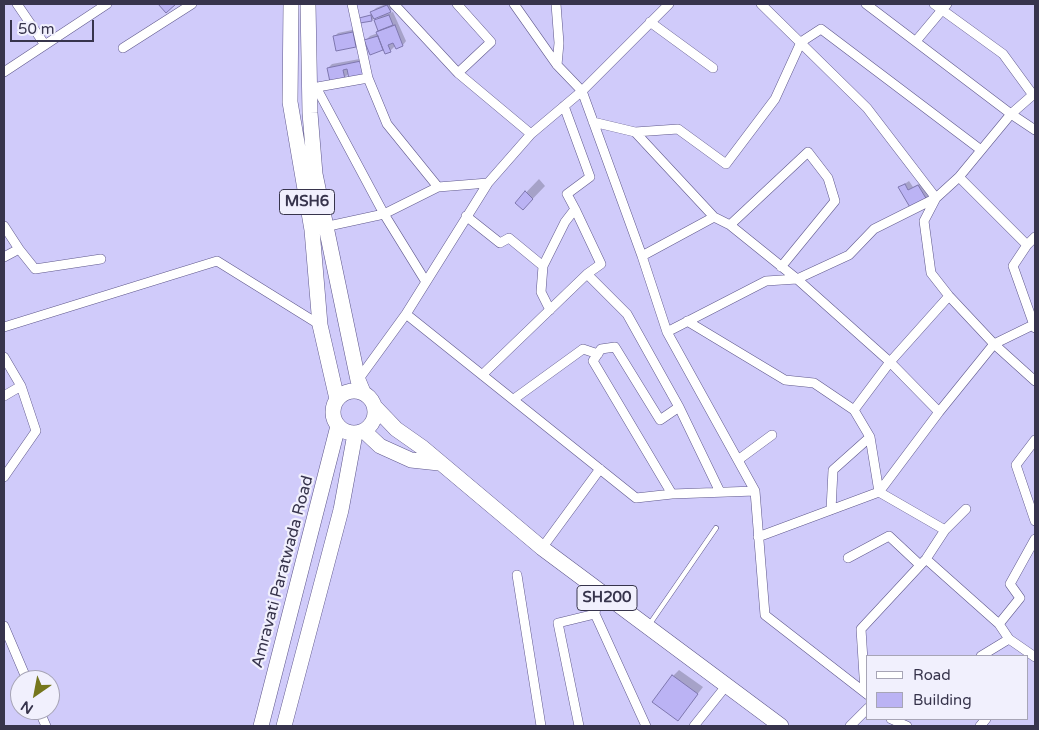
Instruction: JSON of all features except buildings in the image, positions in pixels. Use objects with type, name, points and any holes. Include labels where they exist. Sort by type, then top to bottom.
[{"type":"main road","name":"MSH6","points":[[290,4],[290,102],[319,228],[361,386]]},
{"type":"main road","name":"MSH6","points":[[308,4],[319,228],[320,325],[337,399]]},
{"type":"main road","points":[[284,726],[360,433],[372,425],[376,416],[371,398],[361,386],[354,391],[344,393],[337,399],[333,408],[333,418],[338,426],[346,432],[360,433],[380,446],[411,460],[439,463]]},
{"type":"main road","name":"SH200","points":[[375,407],[396,428],[423,448],[542,548],[781,726]]},
{"type":"main road","name":"Amravati Paratwada Road","points":[[261,726],[338,426]]},
{"type":"street","points":[[29,4],[19,7],[44,45]]},
{"type":"street","points":[[4,72],[108,4]]},
{"type":"street","points":[[352,4],[368,78],[387,124],[438,187]]},
{"type":"street","points":[[394,4],[458,73],[531,134]]},
{"type":"street","points":[[457,4],[491,42],[458,73]]},
{"type":"street","points":[[514,4],[557,65],[582,91],[642,256],[667,332],[756,490],[765,615],[866,693]]},
{"type":"street","points":[[556,4],[559,43],[557,65]]},
{"type":"street","points":[[361,386],[488,183],[531,134],[582,91],[669,4]]},
{"type":"street","points":[[761,4],[867,108],[936,198]]},
{"type":"street","points":[[866,4],[1011,114],[1035,130]]},
{"type":"street","points":[[667,332],[766,282],[797,279],[849,255],[874,229],[936,198],[959,177],[1011,114],[1034,94],[1003,54],[944,7],[934,4]]},
{"type":"street","points":[[123,48],[187,5]]},
{"type":"street","points":[[916,41],[944,7]]},
{"type":"street","points":[[650,22],[713,68]]},
{"type":"street","points":[[593,122],[635,132],[678,129],[726,164],[775,99],[801,42],[821,29],[981,150]]},
{"type":"street","points":[[368,78],[313,88],[384,214],[426,282]]},
{"type":"street","points":[[482,375],[587,274],[601,264],[567,194],[590,177],[564,106]]},
{"type":"street","points":[[635,132],[714,217],[730,225],[797,279],[890,362],[939,412]]},
{"type":"street","points":[[730,225],[808,152],[828,178],[835,201],[781,267]]},
{"type":"street","points":[[959,177],[1027,245]]},
{"type":"street","points":[[319,228],[384,214],[438,187],[488,183]]},
{"type":"street","points":[[936,198],[924,221],[931,273],[948,296],[994,344],[1035,381]]},
{"type":"street","points":[[550,310],[541,292],[543,266],[565,222],[575,209]]},
{"type":"street","points":[[466,216],[500,243],[509,238],[543,266]]},
{"type":"street","points":[[642,256],[714,217]]},
{"type":"street","points":[[4,226],[19,249],[36,269],[101,259]]},
{"type":"street","points":[[758,537],[879,492],[939,412],[994,344],[1035,326],[1013,266],[1027,245],[1035,237]]},
{"type":"street","points":[[4,257],[19,249]]},
{"type":"street","points":[[4,327],[217,260],[320,325]]},
{"type":"street","points":[[587,274],[627,314],[679,407],[720,492]]},
{"type":"street","points":[[854,410],[890,362],[948,296]]},
{"type":"street","points":[[406,314],[636,498],[672,494],[756,490]]},
{"type":"street","points":[[687,321],[785,380],[814,383],[854,410],[870,437],[879,492]]},
{"type":"street","points":[[672,494],[593,360],[601,349],[615,347],[660,420],[679,407]]},
{"type":"street","points":[[514,399],[583,349],[598,354]]},
{"type":"street","points":[[4,357],[21,386],[36,431],[4,477]]},
{"type":"street","points":[[4,396],[21,386]]},
{"type":"street","points":[[738,460],[772,435]]},
{"type":"street","points":[[831,510],[833,470],[870,437]]},
{"type":"street","points":[[1035,440],[1016,465],[1035,521]]},
{"type":"street","points":[[542,548],[600,469]]},
{"type":"street","points":[[879,492],[945,530]]},
{"type":"street","points":[[866,693],[861,629],[923,562],[945,530],[966,509]]},
{"type":"street","points":[[848,558],[889,536],[999,624],[1009,639],[1035,657]]},
{"type":"street","points":[[999,624],[1020,598],[1010,584],[1035,539]]},
{"type":"street","points":[[518,575],[541,726]]},
{"type":"street","points":[[598,591],[595,614],[643,726]]},
{"type":"street","points":[[579,726],[558,623],[595,614]]},
{"type":"street","points":[[4,626],[22,670]]},
{"type":"street","points":[[983,655],[1009,639]]},
{"type":"street","points":[[694,726],[726,686]]},
{"type":"street","points":[[850,726],[866,710]]},
{"type":"street","points":[[894,720],[907,726]]},
{"type":"lane","points":[[647,628],[716,528]]}]
